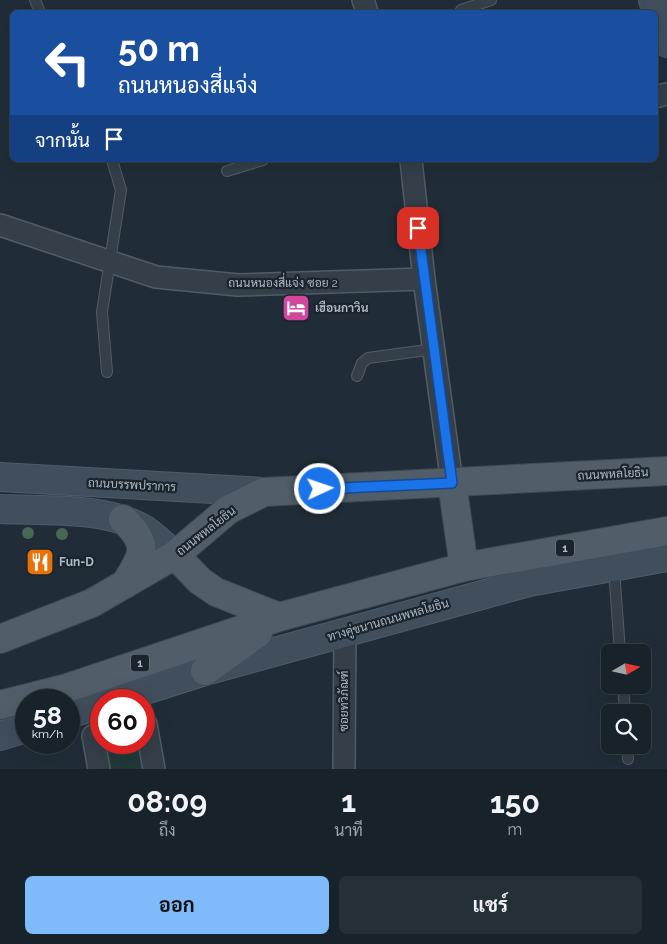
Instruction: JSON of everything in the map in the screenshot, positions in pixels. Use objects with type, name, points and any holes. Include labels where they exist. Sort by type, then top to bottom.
[{"type":"main road","points":[[658,15],[667,43]]},
{"type":"main road","name":"ถนนพหลโยธิน","points":[[0,639],[92,603],[174,555],[228,510],[264,492],[667,471]]},
{"type":"main road","name":"ถนนบรรพปราการ","points":[[0,477],[264,492]]},
{"type":"main road","points":[[452,483],[464,566]]},
{"type":"main road","points":[[0,509],[106,514],[123,519],[145,530],[200,581],[216,592],[279,617]]},
{"type":"main road","points":[[123,519],[136,532],[142,547],[142,558],[124,585]]},
{"type":"main road","name":"1","points":[[0,705],[67,688],[279,617],[464,566],[667,531]]},
{"type":"main road","name":"ทางคู่ขนานถนนพหลโยธิน","points":[[149,689],[345,632],[529,582],[614,565],[667,557]]},
{"type":"main road","points":[[205,672],[279,617]]},
{"type":"main road","points":[[0,736],[15,731]]},
{"type":"street","points":[[411,162],[424,279],[452,483]]},
{"type":"street","name":"ถนนหนองสี่แจ่ง ซอย 2","points":[[0,225],[156,277],[238,285],[424,279]]},
{"type":"street","name":"ซอยทวิภัณฑ์","points":[[344,769],[345,632]]},
{"type":"street","points":[[96,754],[99,769]]},
{"type":"street","points":[[151,754],[154,769]]},
{"type":"lane","points":[[461,10],[490,0]]},
{"type":"lane","points":[[107,372],[102,312],[121,190],[113,162]]},
{"type":"lane","points":[[228,171],[257,162]]},
{"type":"lane","points":[[357,376],[362,363],[368,358],[434,350]]},
{"type":"lane","points":[[614,565],[619,644]]},
{"type":"lane","points":[[628,754],[628,759]]},
{"type":"green space","points":[[103,754],[144,754],[147,769],[106,769]]},
{"type":"place","name":"เฮือนกาวิน","points":[[296,308]]},
{"type":"place","name":"Fun-D","points":[[40,562]]},
{"type":"route","points":[[320,489],[452,483],[418,228]]}]
